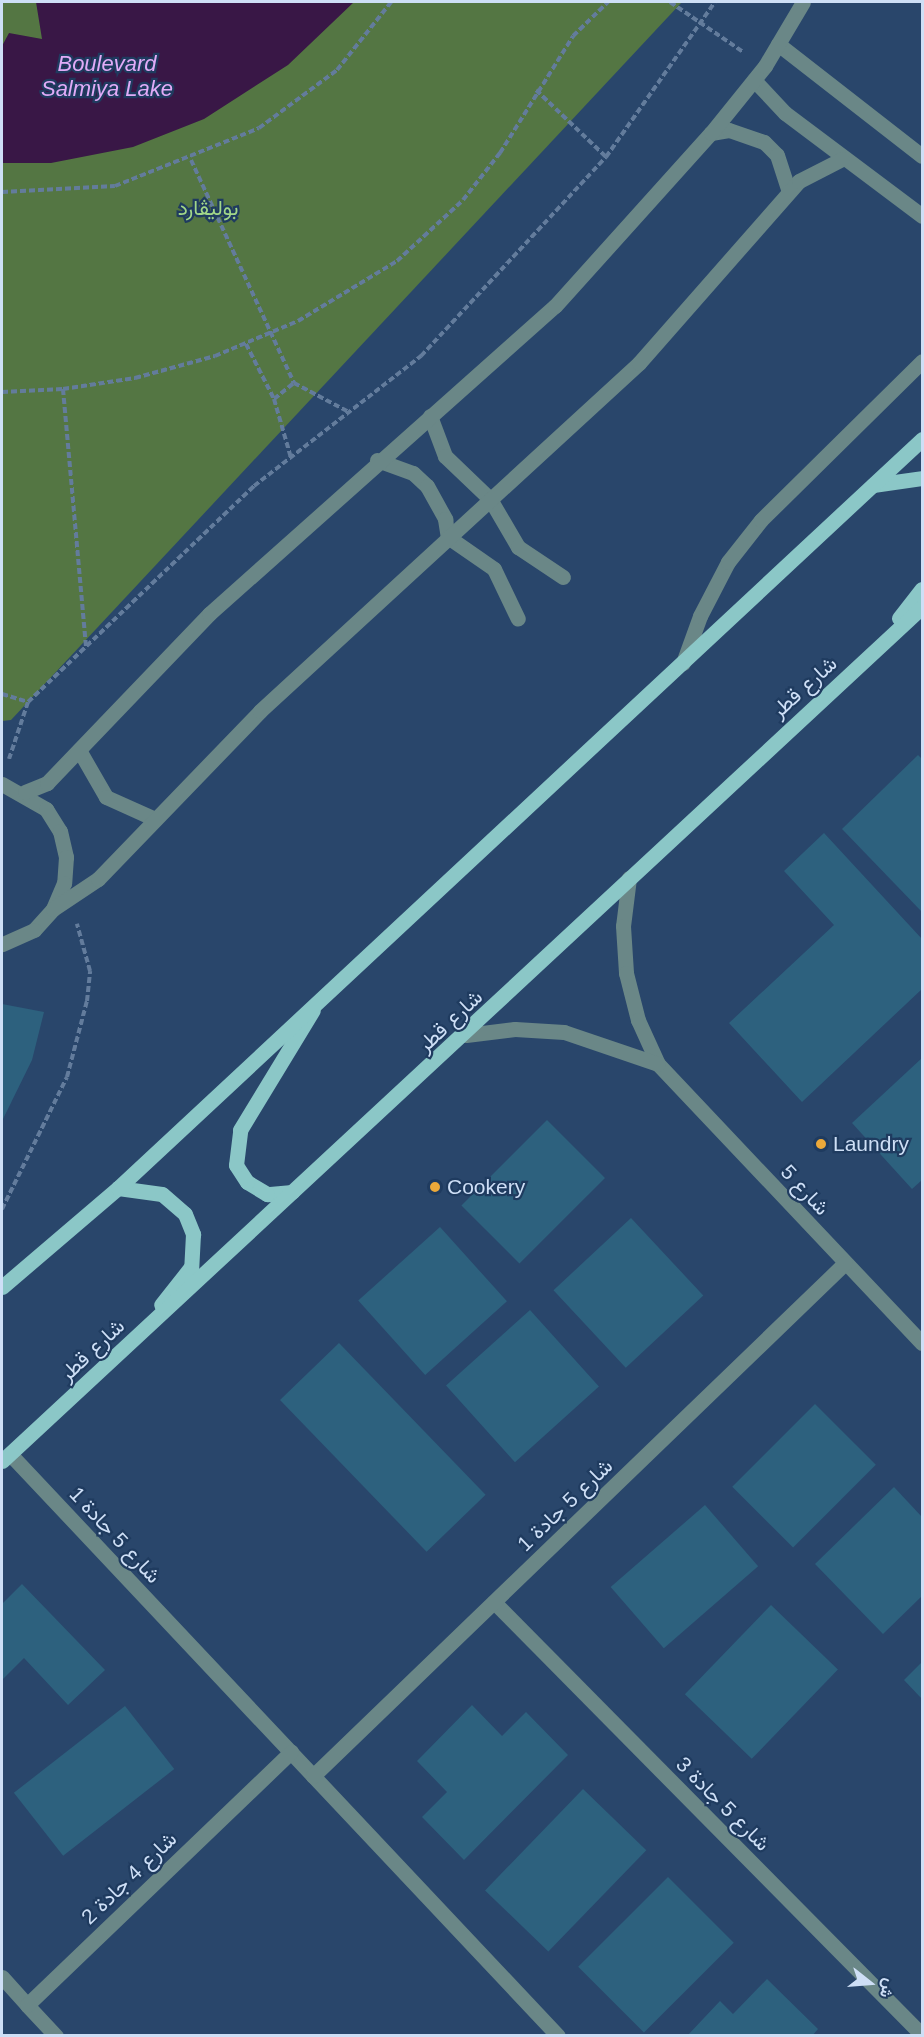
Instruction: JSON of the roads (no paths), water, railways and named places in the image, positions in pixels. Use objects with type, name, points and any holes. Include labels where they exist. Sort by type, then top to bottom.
[{"type":"main road","points":[[2,1287],[118,1188],[324,993],[683,663],[922,439]]},
{"type":"main road","points":[[873,485],[922,478]]},
{"type":"main road","points":[[854,670],[922,589]]},
{"type":"main road","name":"شارع قطر","points":[[6,1457],[292,1192],[466,1035],[629,878],[922,607]]},
{"type":"main road","points":[[292,1192],[267,1194],[247,1182],[236,1165],[240,1130],[324,993]]},
{"type":"main road","points":[[118,1188],[162,1194],[185,1214],[193,1234],[191,1266],[134,1340]]},
{"type":"street","points":[[25,792],[47,783],[209,614],[377,460],[555,306],[711,134],[765,66],[803,2]]},
{"type":"street","points":[[778,44],[922,156]]},
{"type":"street","points":[[754,80],[769,99],[842,159],[922,216]]},
{"type":"street","points":[[711,134],[729,130],[764,142],[777,155],[789,191]]},
{"type":"street","points":[[2,944],[34,930],[53,909],[69,900],[155,819],[260,711],[639,363],[789,191],[812,171],[842,159]]},
{"type":"street","points":[[683,663],[700,616],[728,562],[761,520],[922,361]]},
{"type":"street","points":[[430,416],[451,465],[490,499],[518,547],[563,577]]},
{"type":"street","points":[[377,460],[413,473],[427,486],[445,519],[448,537],[494,569],[518,619]]},
{"type":"street","points":[[79,750],[106,797],[155,819]]},
{"type":"street","points":[[3,776],[46,809],[66,857],[64,883],[53,909]]},
{"type":"street","name":"شارع 5","points":[[629,878],[623,926],[626,974],[638,1020],[658,1064],[922,1343]]},
{"type":"street","name":"شارع 5","points":[[466,1035],[515,1029],[564,1032],[658,1064]]},
{"type":"street","name":"شارع 5 جادة 1","points":[[313,1776],[845,1263]]},
{"type":"street","name":"شارع 5 جادة 1","points":[[6,1457],[291,1752],[558,2036]]},
{"type":"street","name":"شارع 5 جادة 3","points":[[494,1602],[922,2035]]},
{"type":"street","name":"شارع 4 جادة 2","points":[[27,2005],[291,1752]]},
{"type":"street","points":[[2,1977],[56,2036]]},
{"type":"water","name":"Boulevard Salmiya Lake","points":[[36,2],[354,2],[288,65],[204,119],[133,147],[51,163],[2,163],[2,46],[9,33],[42,39]]},
{"type":"place","name":"Laundry","points":[[821,1144]]},
{"type":"place","name":"Cookery","points":[[435,1187]]},
{"type":"park label","name":"بوليڤارد","points":[[208,208]]}]
